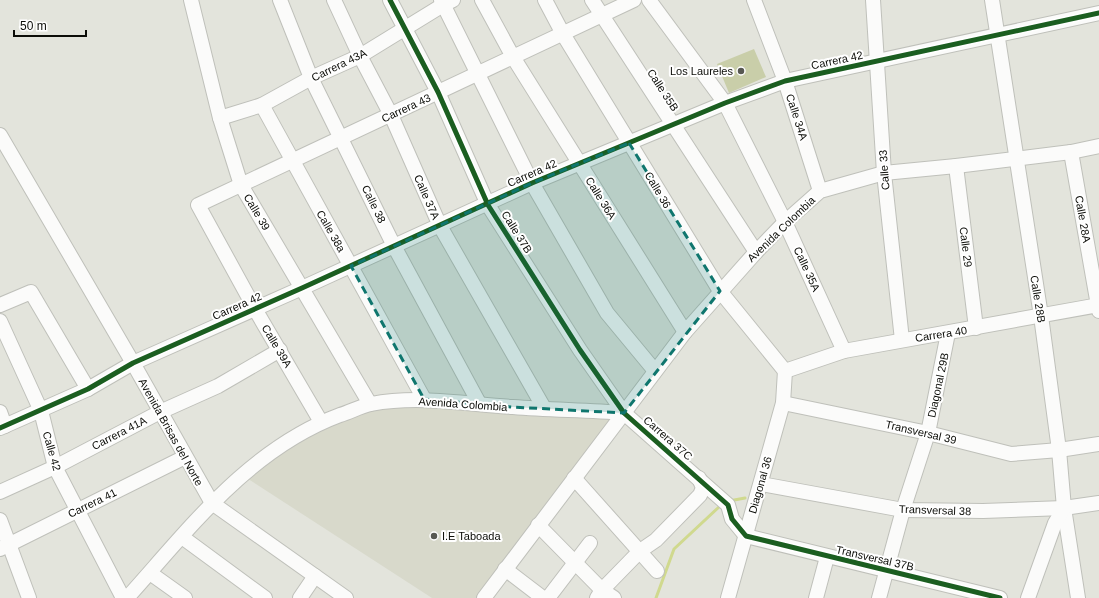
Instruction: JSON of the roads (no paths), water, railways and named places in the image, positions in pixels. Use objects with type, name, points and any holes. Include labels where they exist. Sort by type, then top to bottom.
[{"type":"street","name":"Calle 39","points":[[191,0],[220,118],[241,185],[370,404]]},
{"type":"street","name":"Calle 38","points":[[280,0],[311,78],[394,246],[479,403]]},
{"type":"street","name":"Calle 37A","points":[[334,0],[360,56],[391,115],[440,226],[544,408]]},
{"type":"street","name":"Calle 37B","points":[[390,0],[438,92],[488,205],[580,350],[624,413]]},
{"type":"street","name":"Calle 36A","points":[[482,0],[513,57],[685,332]]},
{"type":"street","name":"Calle 36","points":[[545,0],[563,34],[720,291],[785,371]]},
{"type":"street","name":"Calle 35B","points":[[592,0],[756,252]]},
{"type":"street","name":"Carrera 43","points":[[198,205],[634,0]]},
{"type":"street","name":"Calle 35A","points":[[649,0],[725,103],[785,222],[844,351]]},
{"type":"street","name":"Calle 34A","points":[[754,0],[785,81],[820,191]]},
{"type":"street","name":"Calle 33","points":[[873,0],[884,173],[902,340]]},
{"type":"street","name":"Calle 28B","points":[[992,0],[1041,316],[1059,450],[1064,508],[1078,598]]},
{"type":"street","name":"Carrera 43A","points":[[220,118],[262,105],[311,78],[360,56],[446,2]]},
{"type":"street","points":[[446,2],[477,74],[532,183],[608,313],[655,371]]},
{"type":"street","name":"Carrera 42","points":[[3,427],[42,411],[88,389],[133,364],[488,205],[532,183],[725,103],[785,81],[1099,13]]},
{"type":"street","name":"Calle 38a","points":[[262,105],[291,162],[351,266],[424,399]]},
{"type":"street","name":"Avenida Brisas del Norte","points":[[0,135],[212,503],[346,598]]},
{"type":"street","name":"Avenida Colombia","points":[[484,598],[685,332],[756,252],[785,222],[820,191],[884,173],[1071,152],[1099,146]]},
{"type":"street","name":"Calle 28A","points":[[1071,152],[1099,307]]},
{"type":"street","name":"Calle 29","points":[[956,166],[976,328]]},
{"type":"street","name":"Calle 39A","points":[[198,205],[255,309],[321,422]]},
{"type":"street","points":[[0,305],[31,292],[88,389]]},
{"type":"street","name":"Carrera 40","points":[[785,371],[844,351],[1099,307]]},
{"type":"street","name":"Calle 42","points":[[0,322],[42,411],[55,467],[123,598]]},
{"type":"street","name":"Diagonal 29B","points":[[879,598],[885,571],[903,510],[928,432],[948,333]]},
{"type":"street","name":"Carrera 41A","points":[[0,492],[55,467],[160,412],[218,386],[280,350]]},
{"type":"street","name":"Diagonal 36","points":[[728,598],[783,403],[785,371]]},
{"type":"street","name":"Avenida Colombia","points":[[127,598],[212,503],[242,475],[281,446],[321,422],[370,404],[424,399],[512,407],[624,413]]},
{"type":"street","name":"Transversal 39","points":[[783,403],[928,432],[1011,454],[1059,450],[1099,444]]},
{"type":"street","points":[[0,412],[3,427]]},
{"type":"street","name":"Carrera 37C","points":[[624,413],[728,505],[732,519],[746,536]]},
{"type":"street","name":"Carrera 41","points":[[5,546],[185,457]]},
{"type":"street","points":[[574,478],[657,571]]},
{"type":"street","points":[[538,525],[576,561],[604,595],[640,551],[656,540],[700,496],[703,488],[699,478]]},
{"type":"street","name":"Transversal 38","points":[[761,484],[903,510],[983,511],[1064,508],[1099,503]]},
{"type":"street","points":[[1028,598],[1054,524],[1064,508]]},
{"type":"street","points":[[0,520],[5,546],[29,598]]},
{"type":"street","name":"Transversal 37B","points":[[746,536],[1000,598]]},
{"type":"street","points":[[182,537],[265,598]]},
{"type":"street","points":[[548,598],[590,543]]},
{"type":"street","points":[[816,598],[827,557]]},
{"type":"street","points":[[505,569],[543,598]]},
{"type":"street","points":[[150,573],[185,598]]},
{"type":"street","points":[[300,598],[315,576]]},
{"type":"waterway","points":[[729,501],[745,498]]},
{"type":"waterway","points":[[656,598],[674,549],[719,507]]},
{"type":"place","name":"Los Laureles","points":[[741,71]]},
{"type":"place","name":"I.E Taboada","points":[[434,536]]}]
